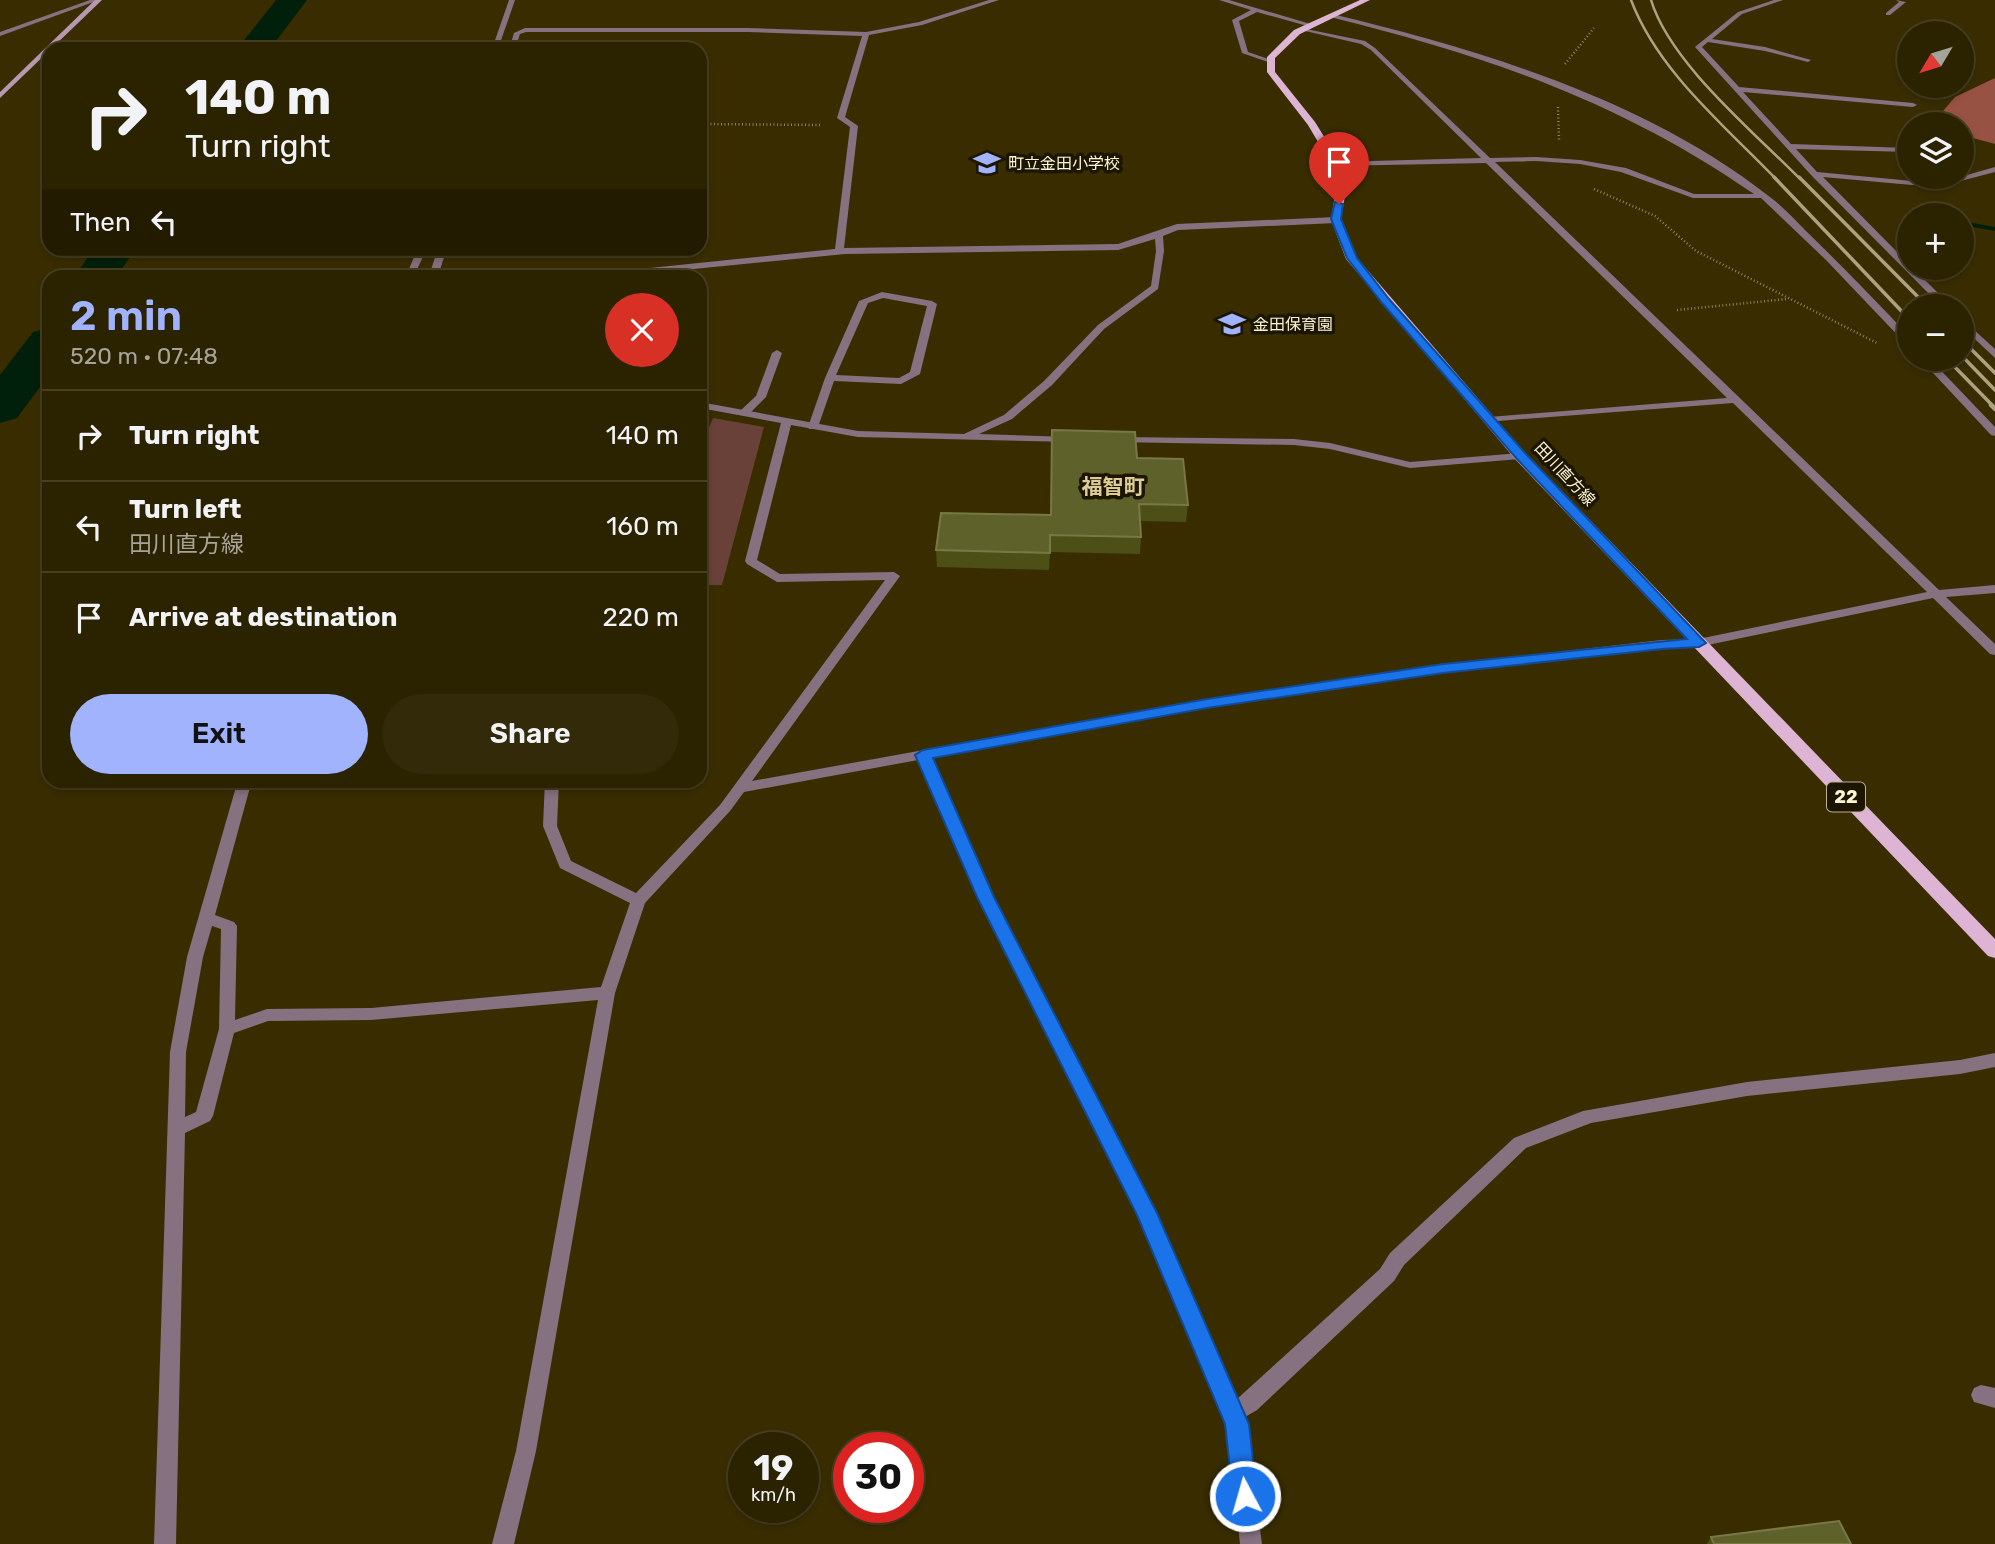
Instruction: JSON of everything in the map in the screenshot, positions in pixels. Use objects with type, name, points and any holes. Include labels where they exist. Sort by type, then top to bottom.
[{"type":"main road","points":[[55,42],[97,0]]},
{"type":"main road","points":[[1271,61],[1272,57],[1307,27],[1366,0]]},
{"type":"main road","points":[[0,96],[42,54]]},
{"type":"main road","name":"田川直方線","points":[[1271,61],[1271,72],[1312,124],[1336,164],[1341,189],[1336,219],[1352,258],[1386,301],[1520,456],[1995,951]]},
{"type":"street","points":[[0,34],[97,0]]},
{"type":"street","points":[[497,42],[512,0]]},
{"type":"street","points":[[514,42],[517,33],[525,30],[748,30],[866,34],[920,24],[996,0]]},
{"type":"street","points":[[1222,0],[1363,42],[1373,49],[1995,651]]},
{"type":"street","points":[[1780,0],[1740,13],[1698,47],[1815,174],[1934,294]]},
{"type":"street","points":[[1888,14],[1903,2],[1899,0]]},
{"type":"street","points":[[1256,10],[1235,20],[1238,31],[1245,52],[1271,61]]},
{"type":"street","points":[[1332,16],[1426,39],[1569,90],[1675,140],[1763,196],[1858,287],[1897,329]]},
{"type":"street","points":[[839,251],[854,125],[841,118],[866,34]]},
{"type":"street","points":[[1707,40],[1765,49],[1808,60]]},
{"type":"street","points":[[1735,89],[1913,105]]},
{"type":"street","points":[[1789,146],[1897,150]]},
{"type":"street","points":[[1336,164],[1560,161],[1622,170],[1693,196],[1763,196]]},
{"type":"street","points":[[1815,174],[1912,183],[1953,181],[1995,169]]},
{"type":"street","points":[[658,270],[839,251],[1118,247],[1177,227],[1336,219]]},
{"type":"street","points":[[963,438],[1008,417],[1048,383],[1101,327],[1155,287],[1160,251],[1159,235]]},
{"type":"street","points":[[814,427],[830,378],[864,301],[882,295],[932,303],[915,374],[901,381],[830,378]]},
{"type":"street","points":[[1974,334],[1995,355]]},
{"type":"street","points":[[1983,343],[1995,344]]},
{"type":"street","points":[[745,412],[761,397],[777,353]]},
{"type":"street","points":[[1936,371],[1995,433]]},
{"type":"street","points":[[1489,420],[1736,400]]},
{"type":"street","points":[[707,406],[745,412],[786,423],[858,434],[1078,440]]},
{"type":"street","points":[[503,1544],[526,1451],[607,993],[638,901],[725,808],[894,576],[776,578],[751,561],[786,423]]},
{"type":"street","points":[[1104,440],[1294,442],[1330,446],[1410,465],[1520,456]]},
{"type":"street","points":[[740,788],[1207,703],[1443,669],[1662,644],[1699,643],[1936,594],[1995,589]]},
{"type":"street","points":[[923,755],[985,897],[1146,1213],[1233,1413],[1237,1424],[1251,1544]]},
{"type":"street","points":[[165,1544],[178,1052],[195,957],[243,788]]},
{"type":"street","points":[[552,788],[550,826],[565,864],[638,901]]},
{"type":"street","points":[[176,1129],[204,1116],[227,1028],[229,926],[206,918]]},
{"type":"street","points":[[227,1028],[267,1015],[370,1014],[607,993]]},
{"type":"street","points":[[1233,1413],[1250,1403],[1387,1275],[1397,1259],[1520,1143],[1602,1114],[1747,1089],[1960,1068],[1995,1060]]},
{"type":"path","points":[[1594,28],[1558,72],[1571,85],[1569,90],[1558,97],[1562,171],[1655,216],[1696,251],[1877,343],[1888,343]]},
{"type":"path","points":[[707,124],[854,125]]},
{"type":"path","points":[[1644,312],[1787,299]]},
{"type":"shaded area","points":[[1995,78],[1995,144],[1974,138],[1974,112],[1942,112],[1954,98],[1974,98],[1974,88]]},
{"type":"shaded area","points":[[713,418],[764,427],[722,585],[707,585],[707,432]]},
{"type":"building","points":[[1052,430],[1135,432],[1137,458],[1183,459],[1188,505],[1139,504],[1141,537],[1050,535],[1050,553],[936,550],[941,513],[1051,515]]},
{"type":"building","points":[[1839,1521],[1851,1544],[1714,1544],[1711,1537]]},
{"type":"waterway","points":[[259,42],[292,0]]},
{"type":"waterway","points":[[1974,225],[1995,229]]},
{"type":"waterway","points":[[100,270],[110,256]]},
{"type":"waterway","points":[[0,408],[42,351]]},
{"type":"railway","points":[[1631,0],[1643,26],[1675,74],[1774,177]]},
{"type":"railway","points":[[1651,0],[1661,24],[1694,72],[1800,179]]},
{"type":"railway","points":[[1774,177],[1897,306]]},
{"type":"railway","points":[[1799,177],[1915,294]]},
{"type":"railway","points":[[1974,352],[1995,373]]},
{"type":"railway","points":[[1974,368],[1995,390]]},
{"type":"railway","points":[[1959,371],[1993,406]]},
{"type":"railway","points":[[1991,405],[1995,409]]},
{"type":"place","name":"町立金田小学校","points":[[987,163]]},
{"type":"place","name":"金田保育園","points":[[1232,324]]},
{"type":"district","name":"福智町","points":[[1113,486]]},
{"type":"route","points":[[1245,1496],[1237,1424],[1146,1213],[985,897],[923,755],[1207,703],[1443,669],[1662,644],[1699,643],[1520,456],[1386,301],[1352,258],[1336,219],[1339,204]]}]
